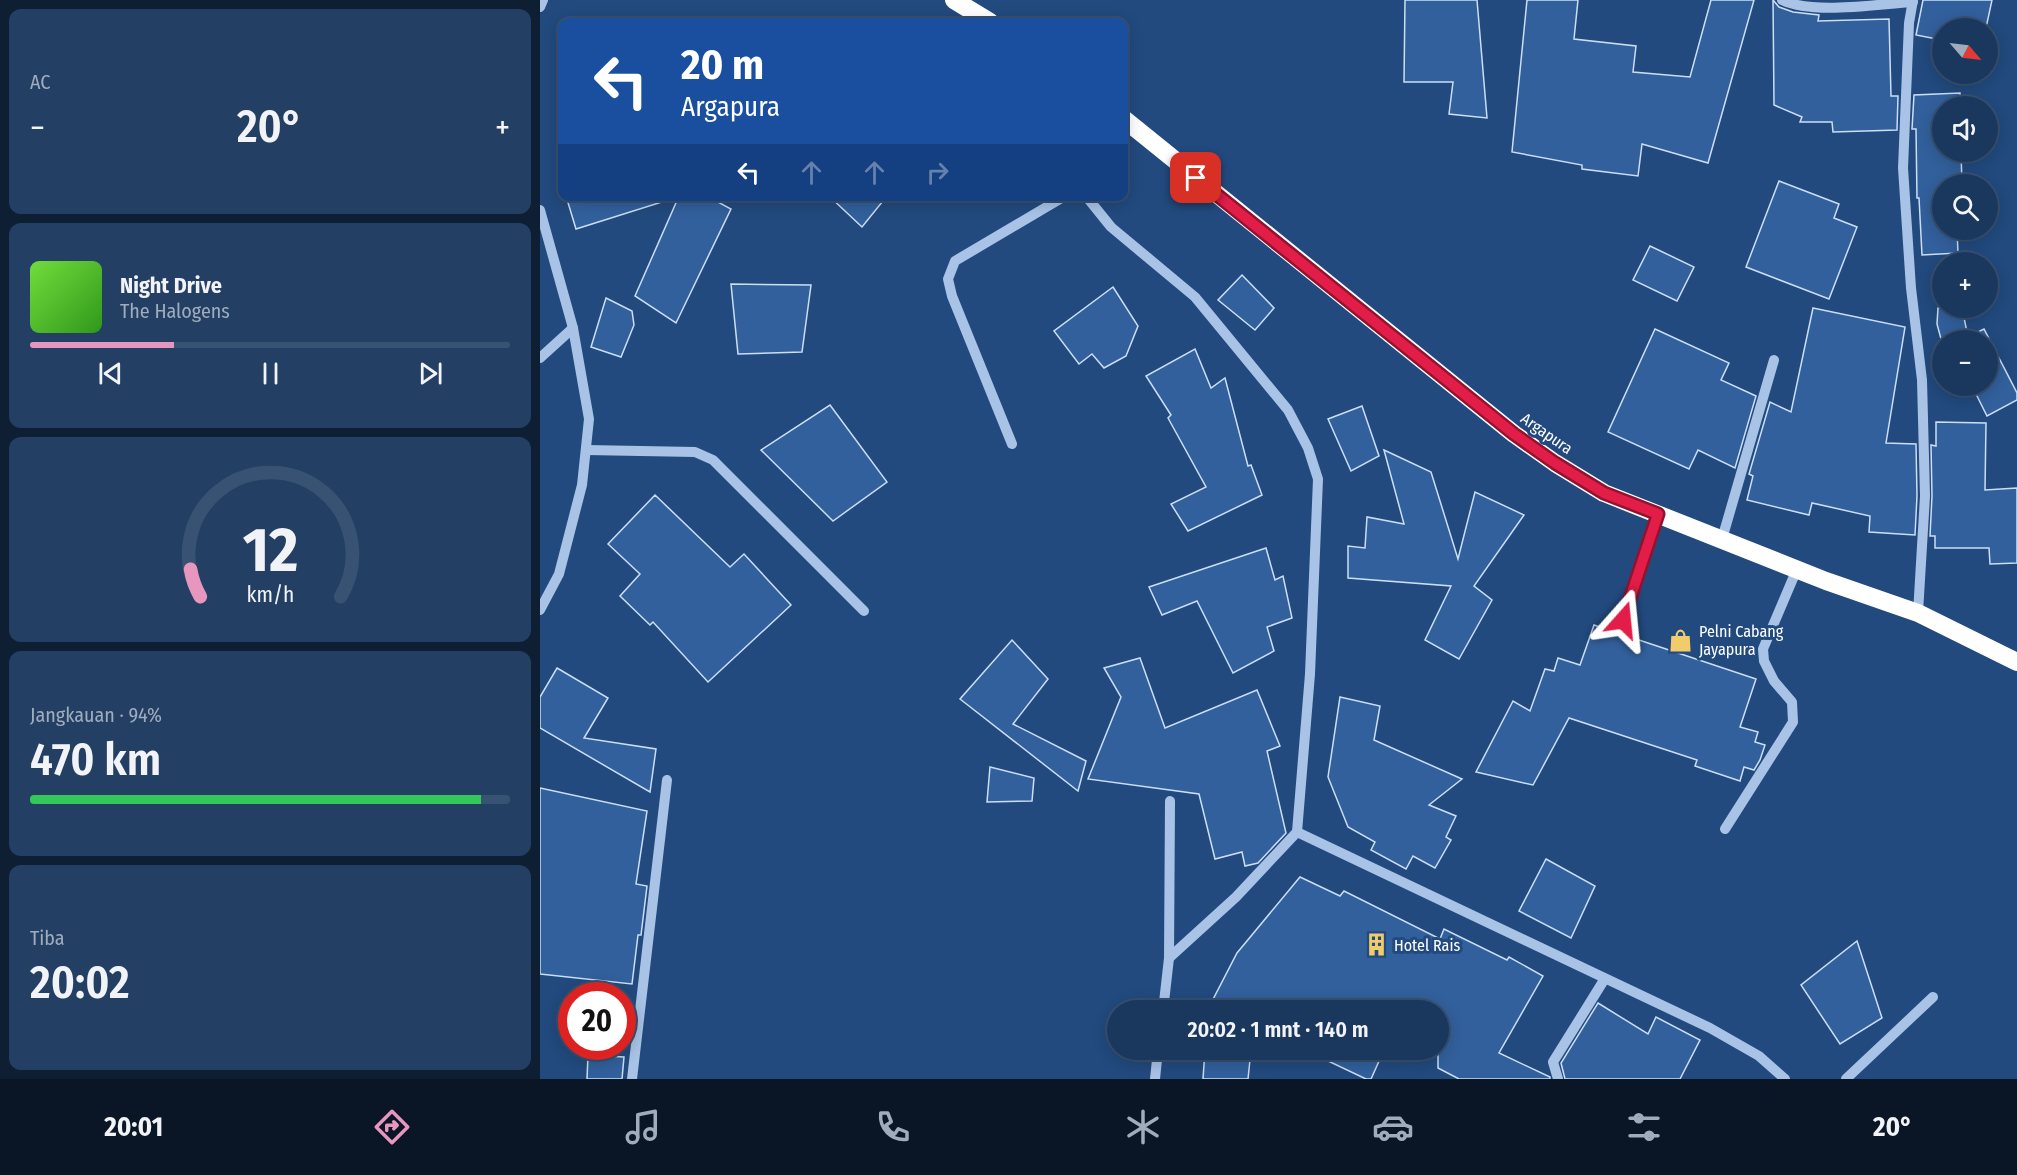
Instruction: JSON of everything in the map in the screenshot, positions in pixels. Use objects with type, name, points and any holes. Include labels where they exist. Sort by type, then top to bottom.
[{"type":"highway","points":[[954,0],[983,18]]},
{"type":"highway","name":"Argapura","points":[[1128,122],[1514,434],[1604,493],[1797,569],[1918,613],[2017,662]]},
{"type":"street","points":[[540,6],[543,0]]},
{"type":"street","points":[[1782,0],[1794,6],[1815,8],[1913,1],[1909,23],[1903,168],[1911,288],[1922,380],[1926,496],[1918,613]]},
{"type":"street","points":[[1012,444],[952,296],[948,279],[955,261],[1057,201]]},
{"type":"street","points":[[1090,201],[1111,227],[1194,297],[1288,410],[1308,448],[1318,479],[1310,674],[1297,832],[1236,897],[1169,958]]},
{"type":"street","points":[[540,210],[573,328],[589,418],[582,484],[559,574],[540,610]]},
{"type":"street","points":[[540,358],[573,328]]},
{"type":"street","points":[[1722,539],[1774,360]]},
{"type":"street","points":[[586,450],[695,452],[713,460],[864,611]]},
{"type":"street","points":[[1623,620],[1658,514]]},
{"type":"street","points":[[1725,829],[1793,722],[1792,702],[1774,681],[1764,661],[1763,649],[1797,569]]},
{"type":"street","points":[[632,1079],[667,780]]},
{"type":"street","points":[[1164,1000],[1169,958],[1170,801]]},
{"type":"street","points":[[1297,832],[1719,1034],[1759,1056],[1785,1079]]},
{"type":"street","points":[[1558,1079],[1553,1062],[1604,980]]},
{"type":"street","points":[[1846,1079],[1933,997]]},
{"type":"street","points":[[1155,1079],[1157,1060]]},
{"type":"building","points":[[1405,0],[1477,0],[1487,118],[1449,114],[1453,82],[1404,82]]},
{"type":"building","points":[[1527,0],[1578,0],[1574,39],[1636,46],[1633,72],[1690,77],[1711,0],[1754,0],[1708,163],[1642,144],[1638,176],[1582,169],[1582,165],[1512,152]]},
{"type":"building","points":[[1773,0],[1779,7],[1793,12],[1819,15],[1818,21],[1889,19],[1891,96],[1898,96],[1897,130],[1833,132],[1832,122],[1800,122],[1802,117],[1774,105]]},
{"type":"building","points":[[1923,0],[1992,0],[1988,18],[1932,18],[1932,38],[1916,35]]},
{"type":"building","points":[[1960,93],[1960,96],[1932,96],[1932,162],[1961,162],[1962,174],[1932,174],[1932,240],[1957,240],[1958,252],[1932,252],[1932,254],[1922,255],[1919,198],[1917,198],[1916,129],[1912,129],[1914,95]]},
{"type":"building","points":[[1779,181],[1839,204],[1834,218],[1857,227],[1829,299],[1746,267]]},
{"type":"building","points":[[568,201],[662,201],[662,202],[576,229]]},
{"type":"building","points":[[677,201],[716,201],[731,209],[676,323],[635,296]]},
{"type":"building","points":[[834,201],[883,201],[862,227]]},
{"type":"building","points":[[1650,246],[1694,267],[1677,301],[1633,280]]},
{"type":"building","points":[[1242,275],[1274,308],[1255,330],[1218,300]]},
{"type":"building","points":[[731,284],[811,285],[802,352],[738,354]]},
{"type":"building","points":[[1113,287],[1138,326],[1126,356],[1104,368],[1092,354],[1079,364],[1054,331]]},
{"type":"building","points":[[606,298],[632,311],[634,325],[621,357],[591,347]]},
{"type":"building","points":[[1813,308],[1905,327],[1886,443],[1916,444],[1915,535],[1869,532],[1870,516],[1812,503],[1809,515],[1747,500],[1753,476],[1749,474],[1770,402],[1791,412]]},
{"type":"building","points":[[1937,318],[1964,318],[1967,330],[1939,330]]},
{"type":"building","points":[[1655,329],[1729,363],[1721,380],[1756,396],[1735,468],[1698,450],[1689,469],[1608,432]]},
{"type":"building","points":[[1195,349],[1211,388],[1225,378],[1248,466],[1251,465],[1262,495],[1188,531],[1171,504],[1206,487],[1168,418],[1171,415],[1146,376]]},
{"type":"building","points":[[1998,356],[2017,393],[2017,400],[1987,416],[1977,396],[1998,396]]},
{"type":"building","points":[[830,405],[887,482],[833,521],[761,450]]},
{"type":"building","points":[[1362,406],[1379,456],[1351,471],[1328,419]]},
{"type":"building","points":[[1936,422],[1986,423],[1985,490],[2017,488],[2017,563],[1990,564],[1989,548],[1935,548],[1935,536],[1930,536],[1931,445],[1936,446]]},
{"type":"building","points":[[1384,450],[1431,472],[1458,559],[1475,492],[1524,515],[1474,586],[1492,600],[1459,659],[1425,640],[1451,586],[1348,578],[1348,546],[1365,548],[1367,517],[1404,524]]},
{"type":"building","points":[[655,495],[730,567],[744,554],[791,605],[708,682],[653,622],[650,625],[620,596],[640,574],[608,544]]},
{"type":"building","points":[[1266,548],[1275,580],[1283,576],[1292,618],[1267,627],[1274,651],[1233,673],[1197,601],[1162,615],[1149,587]]},
{"type":"building","points":[[1594,625],[1756,679],[1740,727],[1758,732],[1755,742],[1765,745],[1754,770],[1744,767],[1740,781],[1695,766],[1697,760],[1569,718],[1533,785],[1476,772],[1513,701],[1530,711],[1545,669],[1554,671],[1558,658],[1580,665]]},
{"type":"building","points":[[1012,640],[1048,679],[1013,724],[1086,761],[1078,791],[960,699]]},
{"type":"building","points":[[1140,658],[1165,728],[1257,690],[1280,746],[1267,751],[1286,833],[1258,863],[1245,866],[1242,852],[1215,859],[1199,794],[1088,779],[1121,697],[1104,668]]},
{"type":"building","points":[[557,668],[608,698],[584,738],[656,749],[650,792],[540,728],[540,697]]},
{"type":"building","points":[[1340,697],[1380,706],[1374,740],[1462,779],[1429,805],[1456,816],[1446,837],[1451,840],[1435,868],[1413,856],[1406,869],[1371,850],[1375,842],[1348,827],[1328,777]]},
{"type":"building","points":[[990,767],[1034,778],[1032,801],[987,802]]},
{"type":"building","points":[[540,788],[647,811],[636,884],[647,886],[632,982],[540,974]]},
{"type":"building","points":[[1546,859],[1595,886],[1571,938],[1519,911]]},
{"type":"building","points":[[1300,877],[1340,896],[1344,891],[1440,939],[1444,929],[1507,960],[1509,957],[1543,976],[1499,1053],[1550,1079],[1459,1079],[1438,1068],[1438,1060],[1449,1060],[1449,1000],[1213,1000],[1237,953]]},
{"type":"building","points":[[1857,941],[1882,1018],[1840,1044],[1801,985]]},
{"type":"building","points":[[1598,1003],[1648,1034],[1656,1017],[1700,1040],[1680,1079],[1565,1079],[1561,1063]]},
{"type":"building","points":[[588,1060],[624,1060],[622,1079],[587,1079]]},
{"type":"building","points":[[1204,1060],[1250,1060],[1248,1079],[1203,1079]]},
{"type":"building","points":[[1326,1060],[1380,1060],[1371,1079],[1366,1079]]},
{"type":"place","name":"Pelni Cabang Jayapura","points":[[1681,640]]},
{"type":"place","name":"Hotel Rais","points":[[1376,945]]},
{"type":"route","points":[[1196,178],[1514,434],[1604,493],[1658,514],[1623,620]]}]
